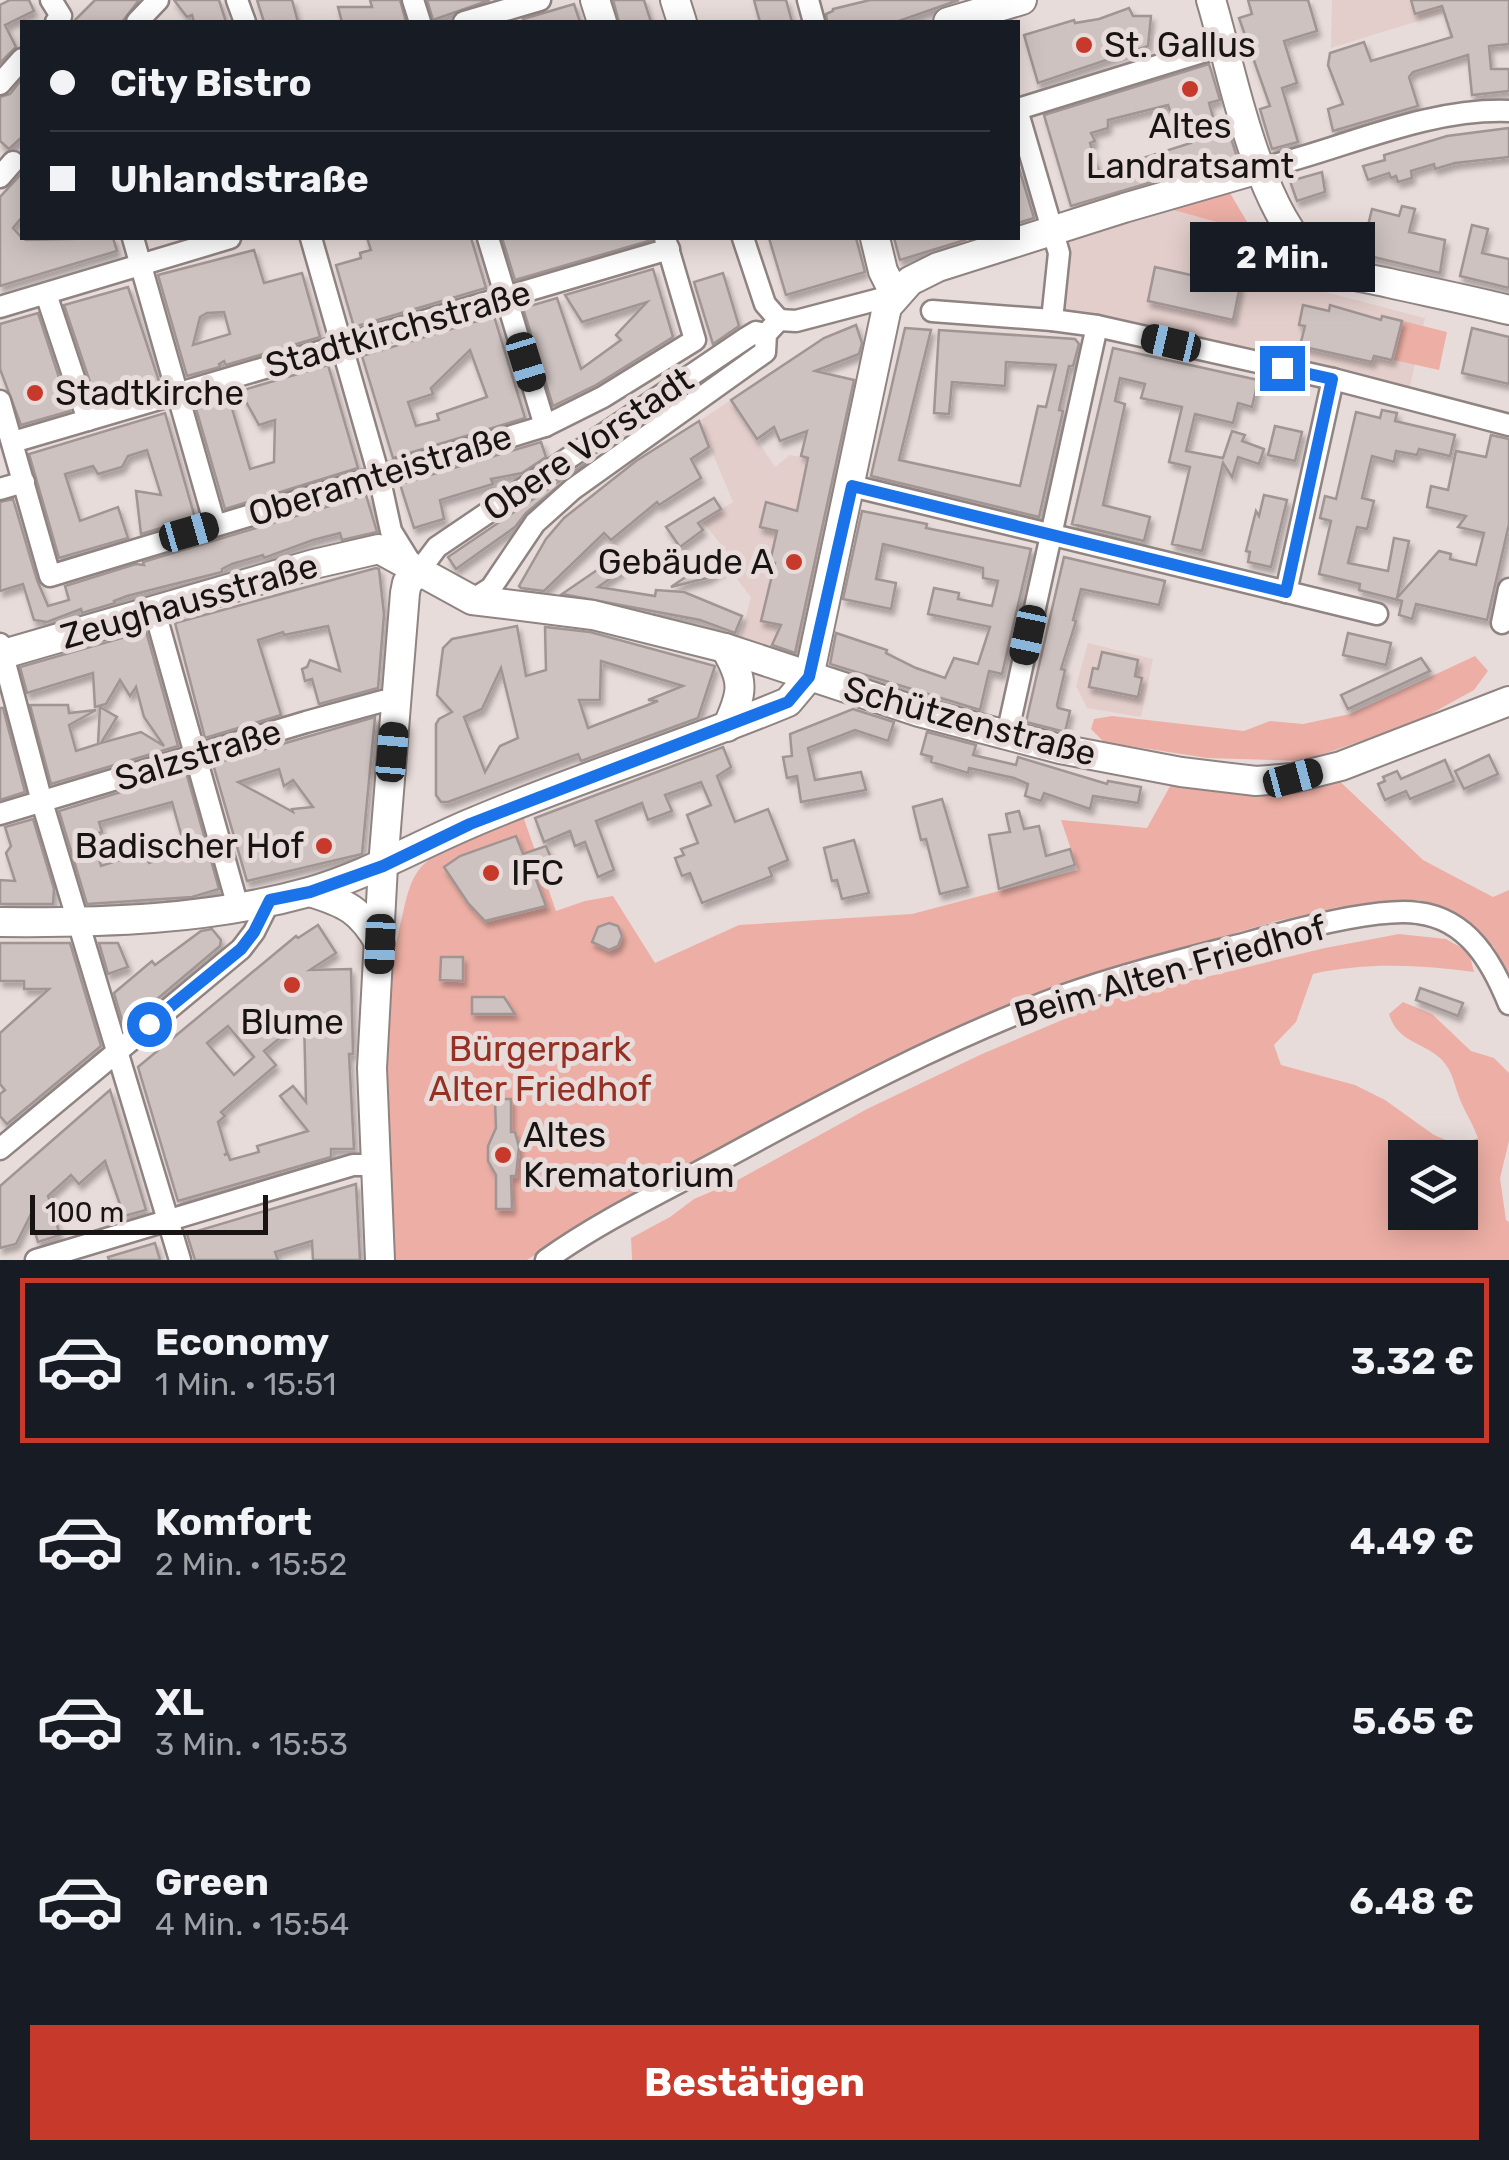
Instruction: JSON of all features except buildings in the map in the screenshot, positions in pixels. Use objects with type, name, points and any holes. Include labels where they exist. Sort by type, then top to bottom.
[{"type":"street","points":[[139,20],[158,0]]},
{"type":"street","points":[[471,20],[540,0]]},
{"type":"street","points":[[955,20],[1022,0]]},
{"type":"street","points":[[1211,0],[1259,169],[1291,234],[1322,264],[1356,276],[1509,310]]},
{"type":"street","points":[[1020,110],[1225,46]]},
{"type":"street","points":[[0,84],[20,61]]},
{"type":"street","points":[[788,702],[809,677],[852,486],[884,318],[896,295],[924,272],[1053,230],[1442,116],[1482,110],[1509,111]]},
{"type":"street","points":[[1020,118],[1059,252],[1052,320]]},
{"type":"street","points":[[134,240],[215,525]]},
{"type":"street","points":[[0,306],[223,240]]},
{"type":"street","points":[[311,240],[379,476],[391,531],[416,569],[405,593],[383,866],[372,1068],[380,1260]]},
{"type":"street","points":[[489,240],[545,426]]},
{"type":"street","points":[[744,240],[772,327]]},
{"type":"street","points":[[875,240],[883,271],[896,295]]},
{"type":"street","name":"Stadtkirchstraße","points":[[13,442],[506,297],[667,244]]},
{"type":"street","name":"Oberamteistraße","points":[[24,482],[50,576],[545,426],[603,398],[695,340],[667,244]]},
{"type":"street","points":[[46,294],[88,420]]},
{"type":"street","name":"Obere Vorstadt","points":[[416,569],[437,546],[756,332],[896,295]]},
{"type":"street","points":[[932,311],[1096,326],[1332,379],[1509,425]]},
{"type":"street","points":[[1007,735],[1096,326]]},
{"type":"street","name":"Obere Vorstadt","points":[[472,600],[490,588],[534,524],[573,490],[765,352],[772,327]]},
{"type":"street","points":[[1286,592],[1332,379]]},
{"type":"street","points":[[0,489],[24,482],[1,409]]},
{"type":"street","points":[[852,486],[1377,614]]},
{"type":"street","name":"Schützenstraße","points":[[380,549],[472,600],[593,616],[725,648],[1007,735],[1181,772],[1256,780],[1293,778],[1341,766],[1509,700]]},
{"type":"street","name":"Zeughausstraße","points":[[1,651],[380,549]]},
{"type":"street","points":[[1502,623],[1509,589]]},
{"type":"street","points":[[155,612],[238,907]]},
{"type":"street","points":[[725,648],[739,671],[741,688],[727,728]]},
{"type":"street","points":[[1,651],[42,802],[180,1260]]},
{"type":"street","points":[[0,922],[78,923],[207,912],[310,892],[383,866],[470,824],[788,702],[864,694]]},
{"type":"street","name":"Salzstraße","points":[[0,814],[197,754],[396,700]]},
{"type":"street","points":[[310,892],[361,914],[380,944]]},
{"type":"street","points":[[0,1150],[241,949],[270,900]]},
{"type":"street","points":[[207,912],[232,921],[240,934],[241,949]]},
{"type":"street","name":"Beim Alten Friedhof","points":[[546,1260],[614,1218],[875,1076],[1000,1020],[1070,994],[1301,928],[1399,913],[1419,913],[1442,920],[1464,932],[1478,946],[1497,974],[1509,1004]]},
{"type":"street","points":[[36,1260],[352,1166],[376,1165]]},
{"type":"shaded area","points":[[1332,0],[1486,0],[1331,48]]},
{"type":"shaded area","points":[[1159,206],[1253,232],[1273,264],[1298,285],[1425,318],[1409,391],[1060,315],[1069,232]]},
{"type":"shaded area","points":[[731,400],[775,467],[790,455],[846,465],[802,658],[797,663],[738,646],[751,597],[736,578],[743,572],[702,521],[733,502],[699,421]]},
{"type":"shaded area","points":[[1088,643],[1153,659],[1141,717],[1087,708],[1076,686]]},
{"type":"green space","points":[[1227,188],[1253,232],[1159,206]]},
{"type":"green space","points":[[1403,321],[1447,332],[1439,370],[1394,360]]},
{"type":"green space","points":[[1475,656],[1488,671],[1474,690],[1418,721],[1304,761],[1207,758],[1104,742],[1091,729],[1094,719],[1112,716],[1244,731],[1270,721],[1303,724],[1350,714]]},
{"type":"green space","name":"Bürgerpark Alter Friedhof","points":[[1332,774],[1423,860],[1493,897],[1509,890],[1509,978],[1494,947],[1459,917],[1420,900],[1338,907],[1277,921],[1074,979],[892,1059],[612,1205],[527,1260],[394,1260],[386,1046],[393,960],[414,878],[430,859],[455,844],[523,816],[556,911],[613,896],[655,963],[739,925],[912,914],[1078,870],[1061,820],[1147,828],[1174,779]]},
{"type":"green space","points":[[1399,934],[1446,939],[1469,952],[1474,972],[1394,966],[1313,974],[1296,1022],[1274,1045],[1281,1065],[1355,1085],[1446,1140],[1388,1140],[1388,1230],[1478,1230],[1478,1140],[1472,1140],[1478,1138],[1449,1069],[1434,1053],[1398,1030],[1389,1014],[1403,1002],[1432,1014],[1471,1051],[1494,1058],[1509,1073],[1509,1141],[1500,1178],[1509,1222],[1509,1260],[632,1260],[631,1238],[694,1199],[734,1182],[867,1109],[1107,1001]]},
{"type":"place","name":"St. Gallus","points":[[1084,45]]},
{"type":"place","name":"Altes Landratsamt","points":[[1190,89]]},
{"type":"place","name":"Stadtkirche","points":[[35,393]]},
{"type":"place","name":"Gebäude A","points":[[794,562]]},
{"type":"place","name":"Badischer Hof","points":[[324,846]]},
{"type":"place","name":"IFC","points":[[491,873]]},
{"type":"place","name":"Blume","points":[[292,985]]},
{"type":"place","name":"Altes Krematorium","points":[[503,1155]]},
{"type":"route","points":[[149,1024],[241,949],[270,900],[310,892],[383,866],[470,824],[788,702],[809,677],[852,486],[1286,592],[1332,379],[1282,368]]}]
